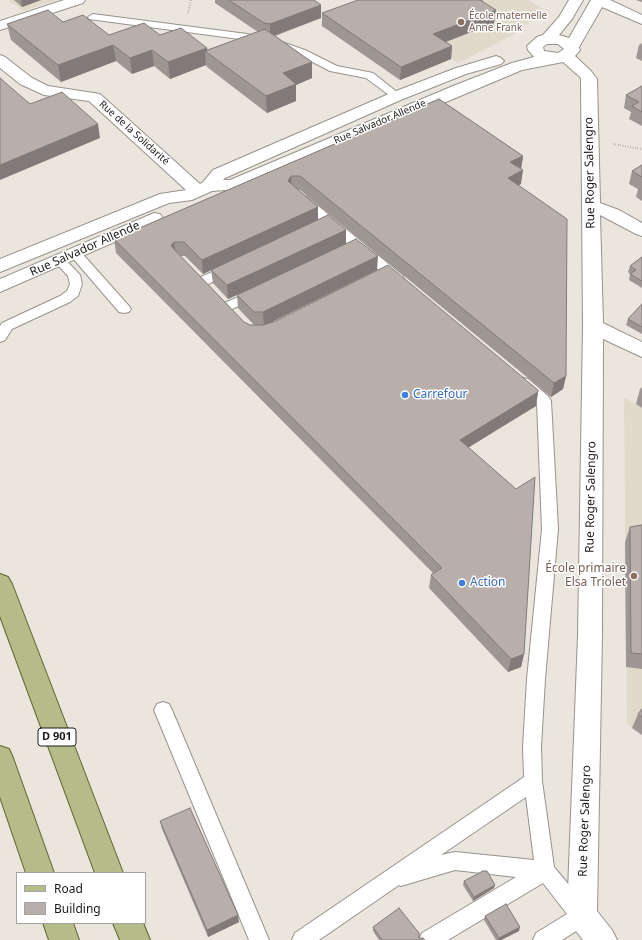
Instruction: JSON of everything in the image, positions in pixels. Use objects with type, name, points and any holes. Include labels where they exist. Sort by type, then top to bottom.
[{"type":"main road","name":"D 901","points":[[2,597],[109,872]]},
{"type":"main road","points":[[0,758],[40,872]]},
{"type":"main road","points":[[58,924],[64,940]]},
{"type":"main road","points":[[128,924],[135,940]]},
{"type":"street","points":[[0,26],[78,0]]},
{"type":"street","points":[[563,54],[539,54],[536,50],[565,19],[576,0]]},
{"type":"street","points":[[563,54],[599,0],[642,20]]},
{"type":"street","points":[[541,43],[562,40],[563,54]]},
{"type":"street","name":"Rue Salvador Allende","points":[[0,286],[178,208],[219,174],[397,96],[461,71],[506,58],[541,43]]},
{"type":"street","name":"Rue Salvador Allende","points":[[0,266],[166,198],[233,185],[459,89],[517,66],[563,54]]},
{"type":"street","name":"Rue Roger Salengro","points":[[563,54],[586,74],[589,79],[593,326],[590,635],[582,916]]},
{"type":"street","name":"Rue de la Solidarité","points":[[0,60],[26,81],[44,90],[94,97],[198,191]]},
{"type":"street","points":[[590,205],[613,214],[642,230]]},
{"type":"street","points":[[593,326],[642,350]]},
{"type":"street","points":[[582,916],[602,940]]},
{"type":"lane","points":[[93,18],[247,37],[275,43],[301,52],[334,69],[369,75],[397,96]]},
{"type":"lane","points":[[296,194],[407,286]]},
{"type":"lane","points":[[316,229],[330,222]]},
{"type":"lane","points":[[344,252],[358,245]]},
{"type":"lane","points":[[67,257],[124,309]]},
{"type":"lane","points":[[0,337],[7,326],[65,299],[73,293],[76,284],[67,257]]},
{"type":"lane","points":[[201,282],[244,262]]},
{"type":"lane","points":[[190,271],[236,317]]},
{"type":"lane","points":[[375,278],[389,271]]},
{"type":"lane","points":[[227,307],[268,288]]},
{"type":"lane","points":[[514,376],[544,401],[550,528],[536,679],[532,747],[533,781],[545,871],[582,916],[543,940]]},
{"type":"lane","points":[[163,710],[259,940]]},
{"type":"lane","points":[[302,940],[533,781]]},
{"type":"lane","points":[[388,880],[455,861],[545,871]]},
{"type":"lane","points":[[428,940],[545,871]]},
{"type":"path","points":[[590,143],[615,144],[642,149]]},
{"type":"shaded area","points":[[9,0],[57,0],[23,11]]},
{"type":"shaded area","name":"École maternelle Anne Frank","points":[[359,0],[528,0],[544,9],[515,34],[458,63]]},
{"type":"shaded area","name":"École primaire Elsa Triolet","points":[[624,399],[627,399],[642,408],[642,735],[627,723]]},
{"type":"building","points":[[229,0],[314,0],[321,5],[270,24],[264,23]]},
{"type":"building","points":[[358,0],[480,0],[496,10],[433,34],[452,46],[401,67],[322,13]]},
{"type":"building","points":[[48,10],[63,22],[83,15],[109,35],[144,23],[160,35],[181,28],[207,48],[168,62],[152,50],[130,58],[113,45],[58,65],[7,24]]},
{"type":"building","points":[[265,29],[312,62],[283,73],[296,84],[266,96],[205,51]]},
{"type":"building","points":[[0,78],[30,104],[62,92],[98,124],[0,165]]},
{"type":"building","points":[[642,86],[642,112],[632,106],[639,102],[626,95]]},
{"type":"building","name":"Carrefour","points":[[439,99],[523,156],[510,162],[523,170],[508,178],[567,219],[566,376],[554,383],[300,176],[291,176],[288,181],[318,207],[202,260],[184,242],[174,242],[171,246],[244,322],[250,325],[263,325],[276,321],[388,265],[538,390],[538,392],[460,440],[516,489],[535,477],[524,654],[511,659],[431,575],[442,568],[114,239]]},
{"type":"building","points":[[642,165],[642,177],[632,171]]},
{"type":"building","points":[[328,215],[346,230],[227,285],[211,270]]},
{"type":"building","points":[[356,239],[378,256],[263,312],[254,312],[237,295]]},
{"type":"building","points":[[642,257],[642,281],[630,274],[636,270],[630,266]]},
{"type":"building","points":[[642,304],[642,327],[628,319]]},
{"type":"building","points":[[642,525],[642,654],[631,653],[630,527]]},
{"type":"building","points":[[642,709],[642,717],[638,714]]},
{"type":"building","points":[[190,808],[238,915],[207,930],[160,821]]},
{"type":"building","points":[[483,871],[487,871],[495,885],[474,897],[464,881]]},
{"type":"building","points":[[506,904],[520,927],[499,938],[485,916]]},
{"type":"building","points":[[399,908],[419,933],[419,938],[423,938],[425,940],[382,940],[373,927]]},
{"type":"place","name":"École maternelle Anne Frank","points":[[461,22]]},
{"type":"place","name":"Carrefour","points":[[405,395]]},
{"type":"place","name":"École primaire Elsa Triolet","points":[[634,576]]},
{"type":"place","name":"Action","points":[[462,583]]}]
